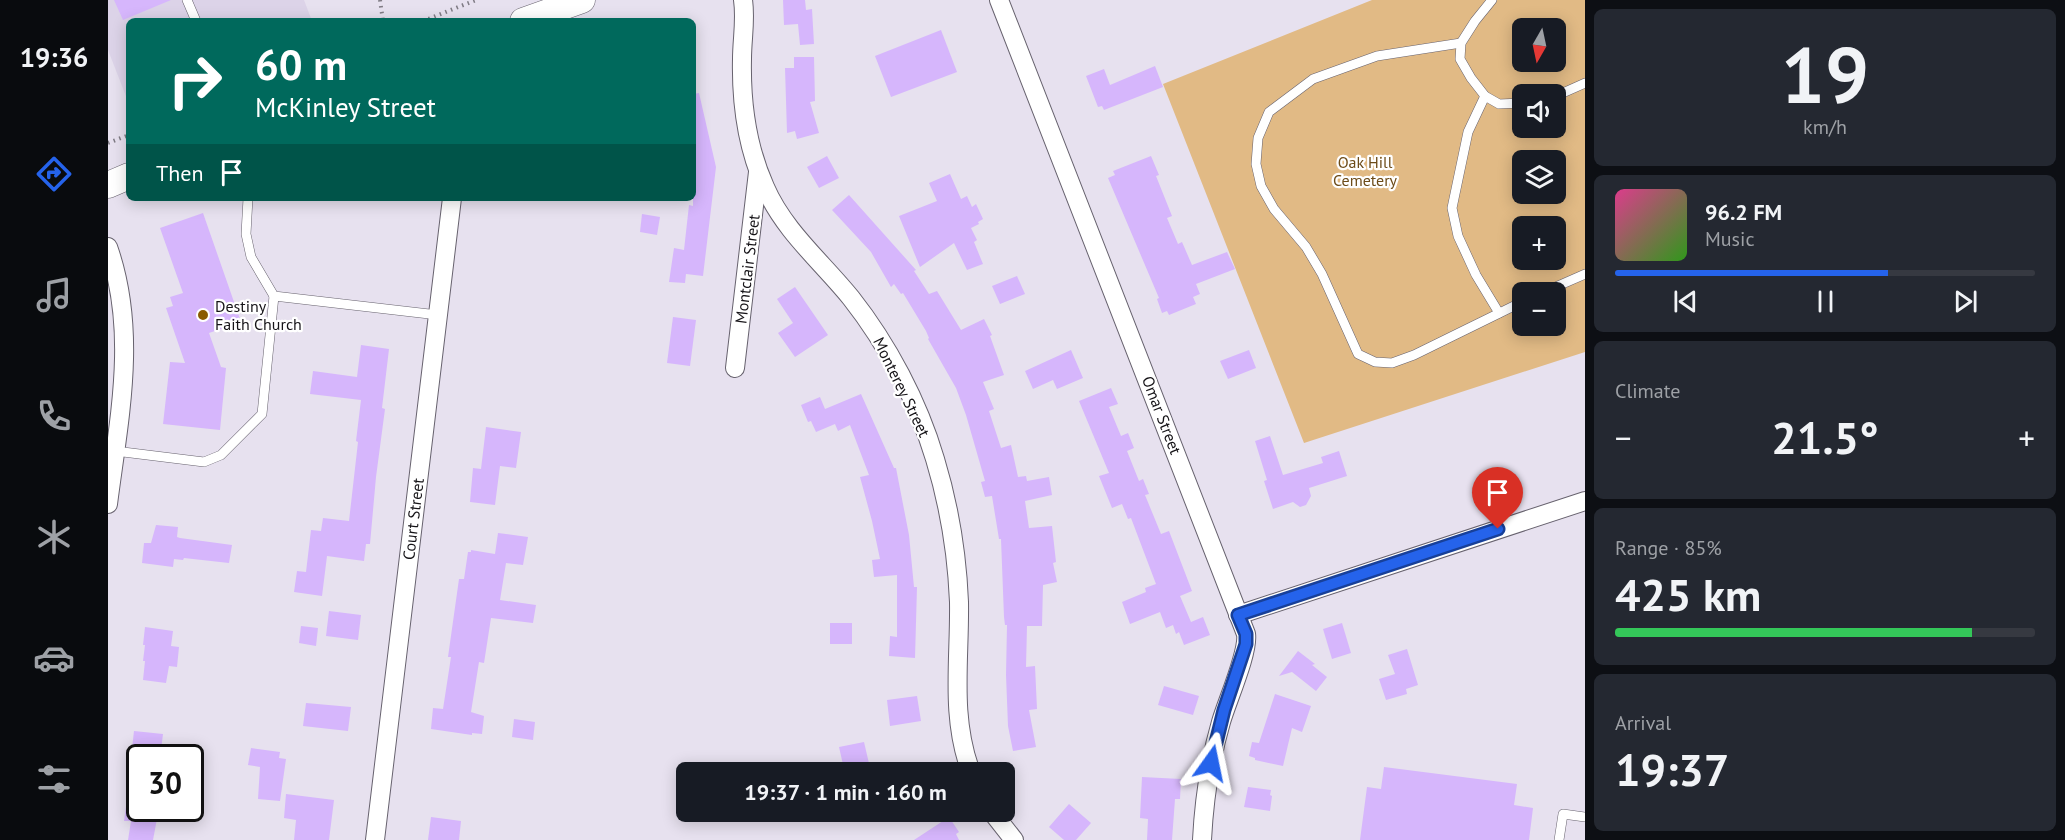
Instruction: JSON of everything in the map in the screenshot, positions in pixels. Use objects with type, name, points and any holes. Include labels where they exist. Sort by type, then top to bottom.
[{"type":"main road","points":[[531,18],[582,0]]},
{"type":"main road","points":[[108,185],[126,177]]},
{"type":"street","name":"Monterey Street","points":[[743,0],[745,22],[742,53],[743,102],[747,133],[759,171],[772,201],[784,220],[850,297],[873,330],[908,391],[935,458],[947,502],[956,560],[959,624],[957,712],[961,740],[968,762]]},
{"type":"street","name":"Omar Street","points":[[999,0],[1246,634],[1246,644],[1224,710],[1214,749],[1206,790],[1202,840]]},
{"type":"street","name":"Montclair Street","points":[[735,368],[759,171]]},
{"type":"street","name":"Court Street","points":[[375,840],[452,201]]},
{"type":"street","points":[[108,247],[120,289],[125,340],[124,381],[108,504]]},
{"type":"street","points":[[1238,615],[1585,501]]},
{"type":"street","points":[[1000,822],[1014,840]]},
{"type":"lane","points":[[187,0],[195,18]]},
{"type":"lane","points":[[1492,0],[1461,43],[1460,59],[1485,96],[1499,104],[1512,103]]},
{"type":"lane","points":[[1461,43],[1377,56],[1312,79],[1269,112],[1258,138],[1256,164],[1261,186],[1274,208],[1306,247],[1322,274],[1358,354],[1375,362],[1392,363],[1414,355],[1512,307]]},
{"type":"lane","points":[[1566,92],[1585,83]]},
{"type":"lane","points":[[1485,96],[1468,132],[1452,208],[1458,236],[1476,275],[1498,313]]},
{"type":"lane","points":[[115,451],[204,462],[221,455],[262,414],[274,296],[252,257],[246,234],[248,201]]},
{"type":"lane","points":[[1566,282],[1585,274]]},
{"type":"lane","points":[[274,296],[438,315]]},
{"type":"lane","points":[[1560,840],[1563,814],[1585,817]]},
{"type":"path","points":[[380,0],[383,18]]},
{"type":"path","points":[[431,18],[476,0]]},
{"type":"path","points":[[108,143],[126,136]]},
{"type":"shaded area","points":[[108,0],[304,0],[311,18],[126,18],[126,96],[108,50]]},
{"type":"green space","name":"Oak Hill Cemetery","points":[[1372,0],[1585,0],[1585,352],[1304,443],[1163,84]]},
{"type":"building","points":[[114,0],[171,0],[126,18],[123,20]]},
{"type":"building","points":[[783,0],[805,0],[806,10],[812,9],[814,44],[800,45],[798,24],[784,25]]},
{"type":"building","points":[[941,30],[957,72],[891,97],[875,56]]},
{"type":"building","points":[[794,57],[814,57],[815,101],[810,102],[819,133],[797,139],[795,131],[787,133],[785,68],[794,68]]},
{"type":"building","points":[[1155,66],[1163,87],[1104,110],[1102,106],[1098,107],[1086,76],[1104,69],[1110,85]]},
{"type":"building","points":[[699,93],[716,167],[703,276],[686,274],[685,283],[669,282],[674,248],[684,250],[689,205],[693,206],[693,201],[696,201],[696,94]]},
{"type":"building","points":[[827,156],[839,178],[819,188],[807,167]]},
{"type":"building","points":[[1151,156],[1159,175],[1156,176],[1172,216],[1167,218],[1178,244],[1182,242],[1192,265],[1227,252],[1235,269],[1196,284],[1200,294],[1193,297],[1196,304],[1169,315],[1167,311],[1162,313],[1157,299],[1159,298],[1108,178],[1115,175],[1113,171]]},
{"type":"building","points":[[950,174],[961,199],[967,196],[972,207],[976,204],[983,219],[971,228],[977,240],[974,242],[983,264],[967,270],[954,243],[920,267],[899,216],[937,201],[929,183]]},
{"type":"building","points":[[849,195],[916,270],[914,271],[929,294],[937,291],[961,330],[984,319],[992,335],[990,336],[1004,375],[983,382],[994,409],[989,411],[1001,448],[1011,445],[1018,477],[1026,476],[1027,481],[1049,477],[1052,495],[1025,501],[1029,528],[1052,526],[1056,562],[1053,563],[1057,582],[1043,585],[1042,626],[1027,626],[1026,667],[1035,666],[1037,709],[1029,710],[1036,747],[1013,751],[1008,726],[1007,625],[1005,625],[1004,617],[1001,539],[999,539],[992,496],[985,497],[981,482],[985,481],[966,415],[956,388],[903,293],[901,294],[894,284],[891,287],[871,252],[832,210]]},
{"type":"building","name":"Destiny Faith Church","points":[[203,213],[241,322],[209,333],[221,367],[226,368],[220,430],[163,424],[170,362],[185,363],[166,308],[173,306],[170,297],[183,293],[160,228]]},
{"type":"building","points":[[642,214],[660,217],[657,235],[640,232]]},
{"type":"building","points":[[1017,276],[1025,294],[1000,304],[992,286]]},
{"type":"building","points":[[795,287],[828,335],[795,357],[778,333],[793,323],[777,299]]},
{"type":"building","points":[[673,317],[696,320],[690,366],[667,363]]},
{"type":"building","points":[[361,345],[389,349],[382,408],[385,409],[370,544],[366,544],[364,561],[327,556],[322,596],[294,592],[297,571],[306,572],[311,530],[321,531],[323,518],[349,521],[358,442],[356,441],[361,400],[310,394],[313,371],[357,377]]},
{"type":"building","points":[[1071,350],[1083,378],[1057,389],[1053,380],[1033,389],[1025,371]]},
{"type":"building","points":[[1249,350],[1256,368],[1228,379],[1220,361]]},
{"type":"building","points":[[1111,388],[1118,404],[1109,407],[1121,436],[1128,433],[1134,448],[1127,451],[1139,481],[1143,479],[1149,494],[1145,495],[1161,534],[1169,531],[1192,591],[1180,596],[1191,622],[1203,617],[1210,635],[1184,645],[1179,632],[1176,634],[1173,625],[1166,628],[1160,612],[1130,624],[1122,602],[1146,592],[1145,588],[1156,584],[1131,518],[1128,519],[1122,504],[1112,508],[1099,476],[1109,473],[1079,401]]},
{"type":"building","points":[[861,394],[894,468],[896,468],[909,535],[914,587],[917,587],[915,658],[889,656],[890,636],[897,637],[897,575],[874,577],[872,560],[880,559],[860,477],[869,475],[850,425],[838,431],[835,424],[816,432],[811,421],[808,422],[801,405],[820,397],[825,409]]},
{"type":"building","points":[[486,427],[521,432],[516,468],[500,466],[495,505],[470,502],[473,468],[481,469]]},
{"type":"building","points":[[1270,436],[1283,475],[1323,463],[1321,457],[1339,451],[1347,476],[1309,488],[1311,496],[1306,505],[1300,507],[1293,502],[1273,509],[1255,441]]},
{"type":"building","points":[[156,525],[178,527],[177,537],[180,538],[232,545],[229,563],[184,558],[183,560],[174,559],[173,567],[142,563],[144,543],[151,543]]},
{"type":"building","points":[[498,533],[528,537],[523,565],[506,563],[500,600],[536,605],[533,623],[491,618],[484,663],[479,662],[471,712],[484,716],[482,734],[472,733],[472,735],[431,729],[433,708],[443,709],[459,579],[464,579],[468,552],[471,550],[495,554]]},
{"type":"building","points":[[329,611],[361,615],[358,640],[326,636]]},
{"type":"building","points":[[830,623],[852,623],[852,644],[830,644]]},
{"type":"building","points":[[1342,623],[1351,653],[1332,659],[1323,629]]},
{"type":"building","points":[[301,626],[318,628],[316,646],[299,643]]},
{"type":"building","points":[[145,627],[173,631],[171,646],[179,647],[177,667],[169,666],[166,683],[143,680]]},
{"type":"building","points":[[1407,649],[1418,685],[1406,689],[1407,694],[1386,700],[1379,679],[1395,674],[1388,655]]},
{"type":"building","points":[[1298,651],[1327,677],[1316,691],[1292,672],[1279,676]]},
{"type":"building","points":[[1164,686],[1199,696],[1193,715],[1158,705]]},
{"type":"building","points":[[1275,694],[1311,706],[1302,732],[1292,728],[1283,766],[1255,760],[1249,756],[1252,742],[1259,743]]},
{"type":"building","points":[[917,696],[921,721],[890,726],[887,700]]},
{"type":"building","points":[[306,703],[351,707],[348,731],[303,726]]},
{"type":"building","points":[[514,719],[535,722],[533,740],[512,737]]},
{"type":"building","points":[[134,731],[163,734],[162,744],[133,744]]},
{"type":"building","points":[[864,742],[869,762],[842,762],[839,747]]},
{"type":"building","points":[[251,748],[280,752],[279,758],[286,759],[280,801],[258,799],[260,767],[248,765]]},
{"type":"building","points":[[1384,767],[1517,784],[1514,805],[1533,808],[1529,840],[1360,840],[1367,787],[1381,789]]},
{"type":"building","points":[[1142,777],[1181,779],[1180,799],[1175,799],[1172,840],[1147,840],[1148,819],[1140,818]]},
{"type":"building","points":[[1248,787],[1271,790],[1270,811],[1244,807]]},
{"type":"building","points":[[286,794],[334,800],[329,840],[294,840],[296,820],[284,818]]},
{"type":"building","points":[[1069,804],[1091,823],[1076,840],[1064,840],[1049,827]]},
{"type":"building","points":[[431,817],[461,821],[459,840],[428,840]]},
{"type":"building","points":[[131,822],[156,822],[153,840],[128,840]]},
{"type":"building","points":[[941,822],[952,822],[959,832],[956,834],[959,840],[914,840]]},
{"type":"place","name":"Destiny Faith Church","points":[[203,315]]},
{"type":"route","points":[[1211,763],[1224,710],[1245,650],[1246,634],[1238,615],[1498,529]]}]
